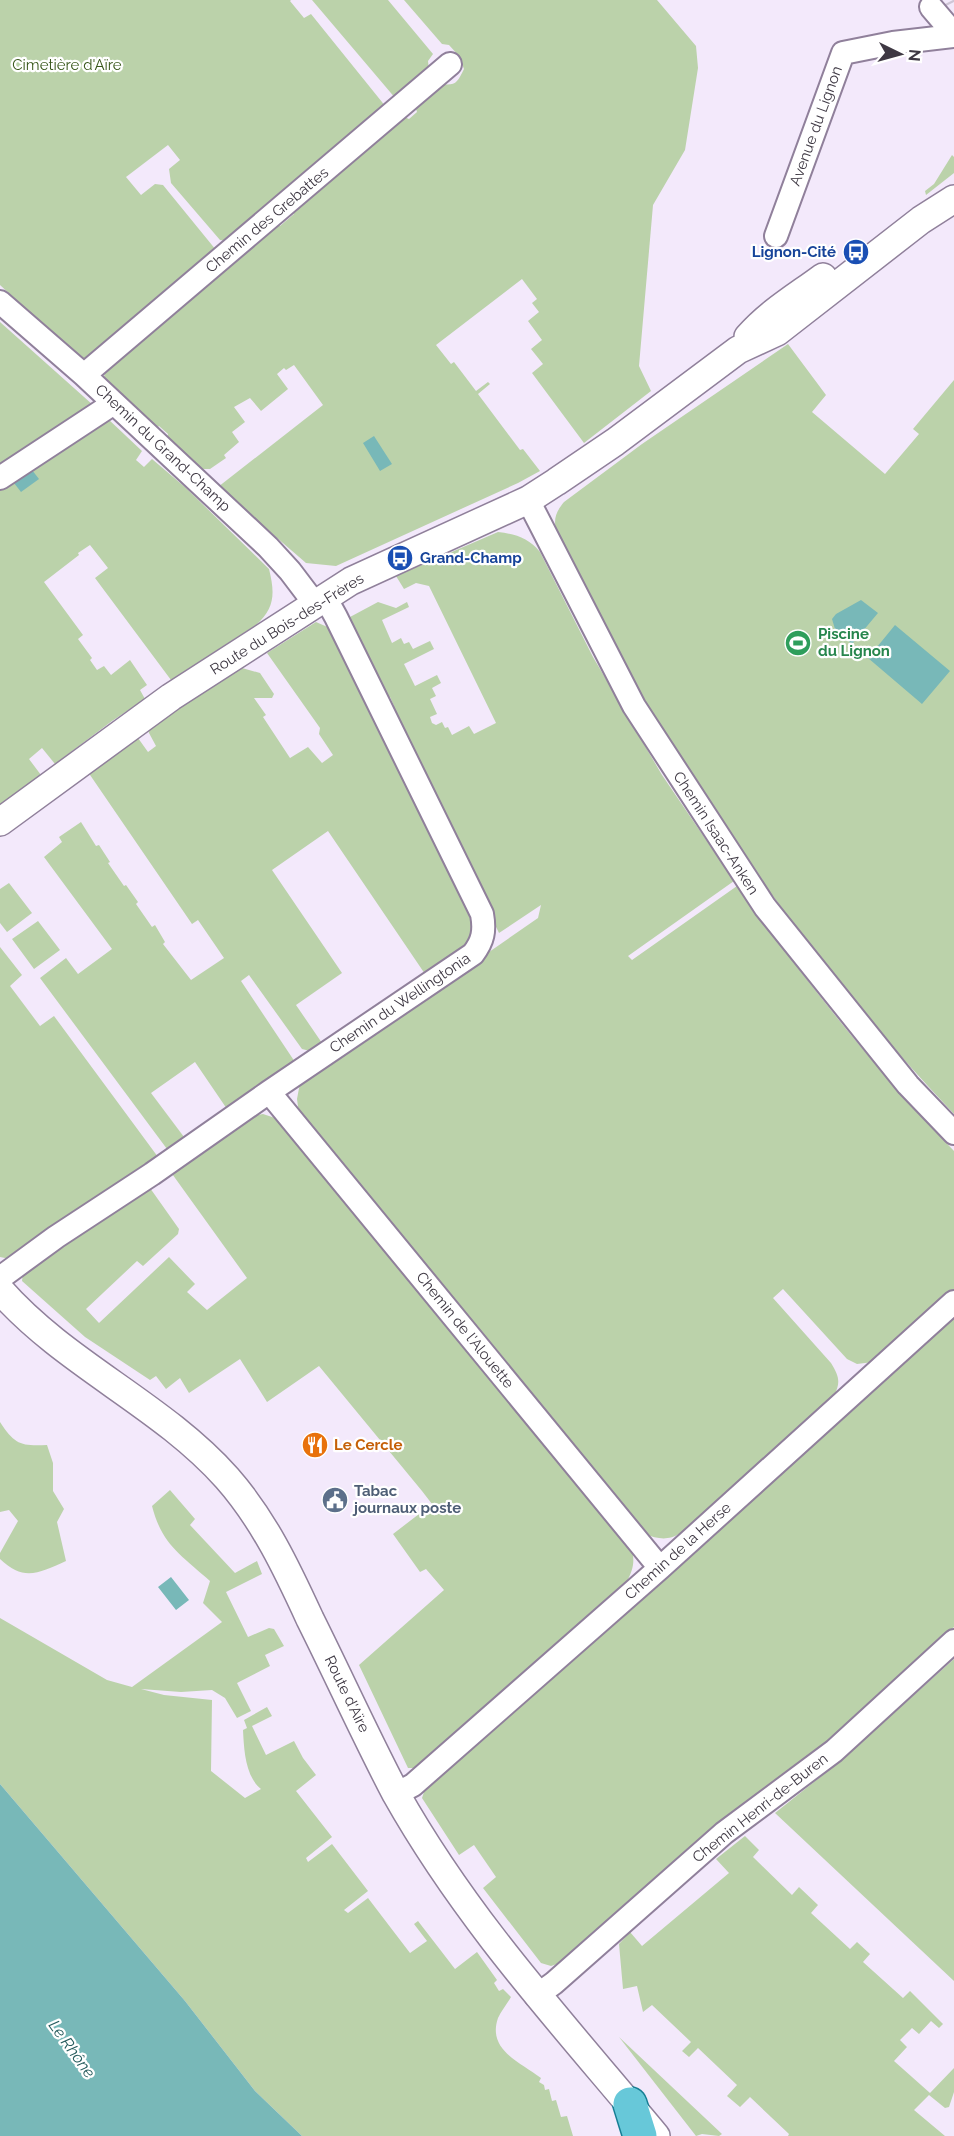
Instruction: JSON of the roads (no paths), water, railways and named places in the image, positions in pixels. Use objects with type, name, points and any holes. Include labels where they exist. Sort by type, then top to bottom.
[{"type":"main road","points":[[630,2104],[640,2136]]},
{"type":"street","name":"Avenue du Lignon","points":[[931,7],[954,35]]},
{"type":"street","name":"Avenue du Lignon","points":[[776,236],[843,53],[893,43],[954,35]]},
{"type":"street","name":"Chemin des Grebattes","points":[[84,375],[450,64]]},
{"type":"street","name":"Route du Bois-des-Frères","points":[[738,350],[762,321],[775,310],[814,284],[954,180]]},
{"type":"street","name":"Route du Bois-des-Frères","points":[[0,822],[171,697],[351,581],[528,500],[615,442],[738,350],[777,332],[921,220],[954,199]]},
{"type":"street","name":"Chemin du Grand-Champ","points":[[0,302],[114,403],[268,547],[320,601]]},
{"type":"street","points":[[0,478],[114,403]]},
{"type":"street","name":"Chemin Isaac-Anken","points":[[528,500],[634,706],[744,877],[765,907],[908,1085],[954,1133]]},
{"type":"street","name":"Chemin du Wellingtonia","points":[[0,1278],[56,1237],[153,1174],[269,1092],[473,954],[480,945],[484,926],[482,914],[336,617],[320,601]]},
{"type":"street","name":"Chemin de l'Alouette","points":[[269,1092],[660,1568]]},
{"type":"street","name":"Route d'Aïre","points":[[0,1290],[34,1326],[55,1343],[189,1441],[227,1478],[248,1504],[278,1551],[396,1794],[454,1889],[536,1996],[656,2136]]},
{"type":"street","name":"Chemin de la Herse","points":[[396,1794],[414,1785],[660,1568],[954,1302]]},
{"type":"street","name":"Chemin Henri-de-Buren","points":[[536,1996],[554,1983],[724,1833],[834,1751],[954,1641]]},
{"type":"water","points":[[374,436],[392,464],[380,471],[363,443]]},
{"type":"water","points":[[32,470],[39,479],[21,492],[14,483]]},
{"type":"water","points":[[861,600],[878,613],[852,644],[835,629],[832,619],[836,614]]},
{"type":"water","points":[[895,625],[950,671],[922,704],[868,658]]},
{"type":"water","points":[[171,1577],[189,1600],[176,1610],[158,1587]]},
{"type":"water","name":"Le Rhône","points":[[0,1784],[185,2001],[255,2091],[302,2136],[0,2136]]},
{"type":"place","name":"Lignon-Cité","points":[[856,252]]},
{"type":"place","name":"Grand-Champ","points":[[400,558]]},
{"type":"place","name":"Piscine du Lignon","points":[[798,643]]},
{"type":"place","name":"Le Cercle","points":[[315,1445]]},
{"type":"place","name":"Tabac journaux poste","points":[[335,1500]]},
{"type":"park label","name":"Cimetière d'Aïre","points":[[67,65]]}]
